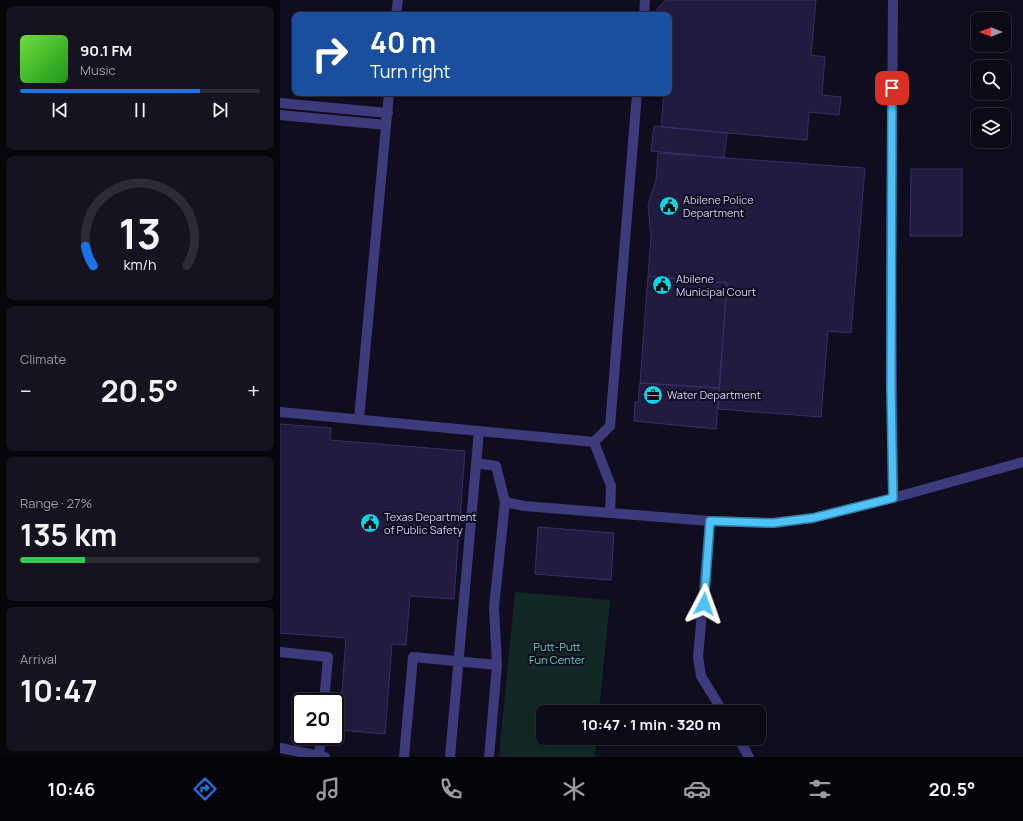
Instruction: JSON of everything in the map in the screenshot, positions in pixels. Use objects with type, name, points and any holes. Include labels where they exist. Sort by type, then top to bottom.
[{"type":"street","points":[[396,12],[398,0]]},
{"type":"street","points":[[644,12],[645,0]]},
{"type":"street","points":[[893,0],[891,289],[893,498]]},
{"type":"street","points":[[360,419],[389,96]]},
{"type":"street","points":[[594,442],[610,426],[637,96]]},
{"type":"street","points":[[280,103],[388,113]]},
{"type":"street","points":[[280,115],[386,125]]},
{"type":"street","points":[[280,412],[594,442]]},
{"type":"street","points":[[450,757],[479,431]]},
{"type":"street","points":[[594,442],[611,486],[610,513]]},
{"type":"street","points":[[505,502],[524,506],[710,521],[773,523],[813,518],[893,498],[1023,462]]},
{"type":"street","points":[[476,463],[496,466],[505,502],[494,607],[497,665],[489,757]]},
{"type":"street","points":[[710,521],[698,656],[701,676],[719,705]]},
{"type":"street","points":[[280,652],[328,656],[325,693]]},
{"type":"street","points":[[404,757],[414,657],[497,665]]},
{"type":"street","points":[[280,748],[322,756],[321,745]]},
{"type":"street","points":[[742,745],[750,757]]},
{"type":"green space","name":"Putt-Putt Fun Center","points":[[515,592],[610,600],[600,705],[536,705],[536,745],[596,745],[595,757],[499,757]]},
{"type":"building","points":[[666,0],[816,0],[811,55],[825,57],[822,95],[841,97],[839,115],[809,112],[807,140],[661,127],[664,96],[672,96],[672,12],[657,12],[657,9]]},
{"type":"building","points":[[654,126],[727,133],[724,158],[651,151]]},
{"type":"building","points":[[658,153],[865,168],[851,333],[828,331],[821,417],[718,409],[727,283],[648,276],[651,238],[648,205],[656,180]]},
{"type":"building","points":[[911,169],[962,169],[962,236],[910,236]]},
{"type":"building","points":[[648,276],[727,283],[719,388],[640,383]]},
{"type":"building","points":[[640,383],[719,388],[716,429],[634,421],[635,402],[638,402]]},
{"type":"building","name":"Texas Department of Public Safety","points":[[280,424],[331,428],[330,440],[465,451],[454,599],[410,596],[406,645],[392,644],[385,734],[344,730],[344,693],[342,693],[346,638],[280,633]]},
{"type":"building","points":[[538,527],[614,533],[611,580],[535,574]]},
{"type":"place","name":"Abilene Police Department","points":[[669,206]]},
{"type":"place","name":"Abilene Municipal Court","points":[[662,285]]},
{"type":"place","name":"Water Department","points":[[653,395]]},
{"type":"place","name":"Texas Department of Public Safety","points":[[370,523]]},
{"type":"route","points":[[704,604],[710,521],[773,523],[813,518],[893,498],[891,388],[892,88]]}]
